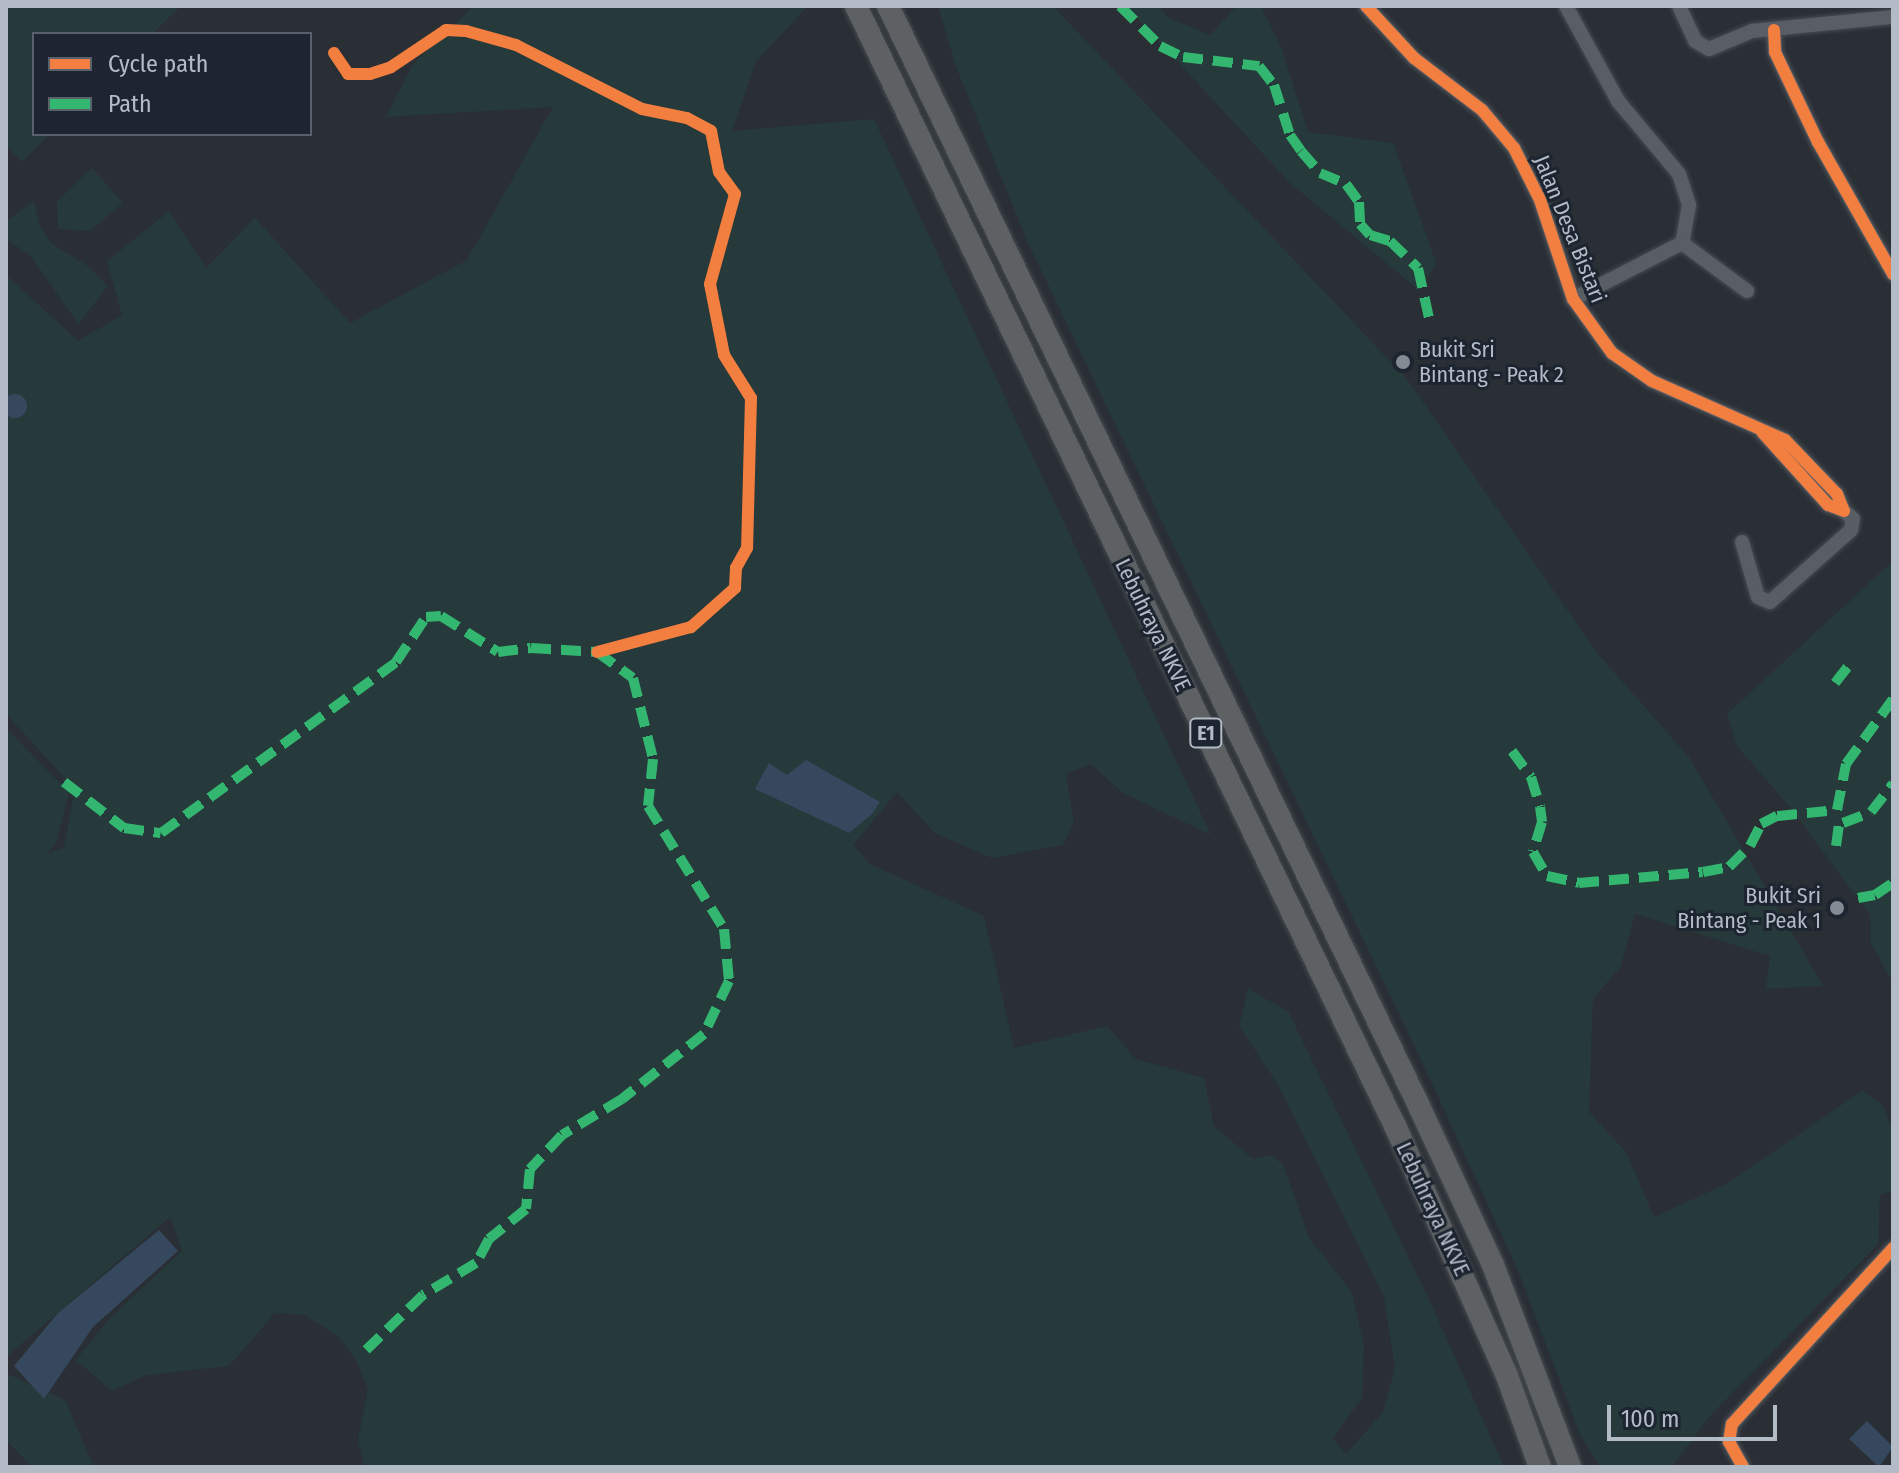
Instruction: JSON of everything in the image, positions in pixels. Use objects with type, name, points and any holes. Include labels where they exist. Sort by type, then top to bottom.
[{"type":"highway","name":"Lebuhraya NKVE","points":[[856,6],[1390,1116],[1488,1332],[1540,1467]]},
{"type":"highway","name":"Lebuhraya NKVE","points":[[888,6],[1430,1131],[1537,1372],[1570,1467]]},
{"type":"street","name":"Jalan Desa Bistari","points":[[1366,6],[1414,58],[1482,110],[1514,148],[1540,200],[1573,299],[1594,333],[1630,368],[1739,416],[1762,432],[1785,440],[1837,494],[1844,511],[1853,519],[1851,530],[1770,602],[1758,597],[1742,542]]},
{"type":"street","points":[[1566,6],[1618,101],[1679,174],[1689,205],[1682,243]]},
{"type":"street","points":[[1679,6],[1695,41],[1709,49],[1752,31],[1893,17]]},
{"type":"street","points":[[1774,30],[1775,52],[1818,142],[1893,274]]},
{"type":"street","points":[[1573,299],[1682,243]]},
{"type":"street","points":[[1682,243],[1747,291]]},
{"type":"street","points":[[1743,1467],[1729,1442],[1732,1424],[1893,1248]]},
{"type":"shaded area","points":[[6,6],[181,6],[154,32],[32,32],[32,136],[48,136],[22,162],[6,145]]},
{"type":"shaded area","points":[[474,6],[808,6],[756,61],[732,131],[874,119],[1211,835],[1123,793],[1091,764],[1066,774],[1074,823],[1063,845],[992,858],[935,833],[897,792],[853,845],[870,864],[984,916],[1014,1048],[1107,1026],[1136,1059],[1204,1078],[1214,1126],[1253,1159],[1270,1155],[1283,1164],[1309,1238],[1352,1292],[1364,1346],[1362,1398],[1333,1438],[1346,1454],[1383,1412],[1395,1368],[1384,1297],[1278,1085],[1239,1026],[1248,989],[1288,1011],[1427,1295],[1504,1467],[364,1467],[358,1440],[368,1389],[355,1358],[338,1336],[304,1315],[275,1313],[229,1366],[147,1375],[112,1391],[76,1360],[108,1320],[182,1251],[170,1217],[6,1357],[6,728],[69,792],[56,844],[47,854],[64,847],[75,789],[6,714],[6,275],[78,341],[122,315],[107,261],[169,211],[206,268],[255,218],[350,323],[467,260],[553,107],[386,117],[413,64]]},
{"type":"shaded area","points":[[938,6],[1053,6],[1407,379],[1597,653],[1689,757],[1823,986],[1766,989],[1770,956],[1635,914],[1621,966],[1593,999],[1589,1112],[1626,1152],[1654,1217],[1726,1184],[1862,1091],[1882,1104],[1893,1130],[1893,1191],[1880,1195],[1878,1244],[1708,1418],[1672,1467],[1600,1467],[1580,1434],[1517,1268],[1417,1051],[1028,243],[956,67]]},
{"type":"shaded area","points":[[1126,6],[1159,6],[1167,17],[1210,35],[1237,6],[1261,6],[1281,47],[1308,132],[1393,143],[1436,262],[1420,291],[1290,183]]},
{"type":"shaded area","points":[[92,168],[123,203],[90,231],[58,229],[57,201]]},
{"type":"shaded area","points":[[34,201],[40,227],[51,243],[88,266],[108,286],[78,324],[31,256],[6,239],[6,221]]},
{"type":"shaded area","points":[[1893,561],[1893,983],[1871,943],[1870,915],[1790,807],[1737,746],[1727,714]]},
{"type":"shaded area","points":[[6,1373],[65,1400],[94,1467],[32,1467],[6,1440]]},
{"type":"water","points":[[15,394],[23,398],[27,406],[23,414],[15,418],[7,414],[3,406],[7,398]]},
{"type":"water","points":[[806,760],[880,802],[872,814],[849,833],[755,789],[769,763],[787,775]]},
{"type":"water","points":[[159,1230],[178,1251],[93,1327],[44,1399],[14,1366],[58,1313]]},
{"type":"water","points":[[1867,1421],[1893,1447],[1879,1467],[1849,1439]]},
{"type":"marked path","points":[[1120,6],[1160,46],[1183,57],[1259,66],[1274,85],[1290,135],[1301,151],[1320,173],[1346,184],[1359,202],[1360,224],[1370,235],[1390,241],[1418,268],[1429,318]]},
{"type":"marked path","points":[[64,782],[124,828],[161,833],[396,662],[426,617],[441,616],[498,652],[531,648],[597,652],[633,678],[653,759],[648,806],[724,929],[729,981],[704,1034],[622,1099],[562,1135],[530,1169],[526,1209],[489,1239],[476,1263],[423,1295],[366,1350]]},
{"type":"marked path","points":[[1835,683],[1850,664]]},
{"type":"marked path","points":[[1512,751],[1531,777],[1540,807],[1542,822],[1533,852],[1547,876],[1579,883],[1703,872],[1729,867],[1750,846],[1761,824],[1777,816],[1837,810],[1846,764],[1893,699]]},
{"type":"marked path","points":[[1843,823],[1871,812],[1893,784]]},
{"type":"marked path","points":[[1836,846],[1840,817]]},
{"type":"marked path","points":[[1858,898],[1875,895],[1893,883]]},
{"type":"cycle path","points":[[1366,6],[1414,58],[1482,110],[1514,148],[1540,200],[1573,299],[1612,353],[1652,381],[1785,440],[1837,494],[1844,511],[1828,505],[1762,432]]},
{"type":"cycle path","points":[[334,53],[348,74],[370,74],[391,67],[446,30],[466,31],[516,45],[642,109],[687,118],[711,131],[719,172],[735,194],[710,284],[724,355],[751,398],[747,548],[736,568],[735,588],[691,627],[597,652]]},
{"type":"cycle path","points":[[1774,30],[1775,52],[1818,142],[1893,274]]},
{"type":"cycle path","points":[[1743,1467],[1729,1442],[1732,1424],[1893,1248]]},
{"type":"place","name":"Bukit Sri Bintang - Peak 2","points":[[1403,362]]},
{"type":"place","name":"Bukit Sri Bintang - Peak 1","points":[[1837,908]]}]
